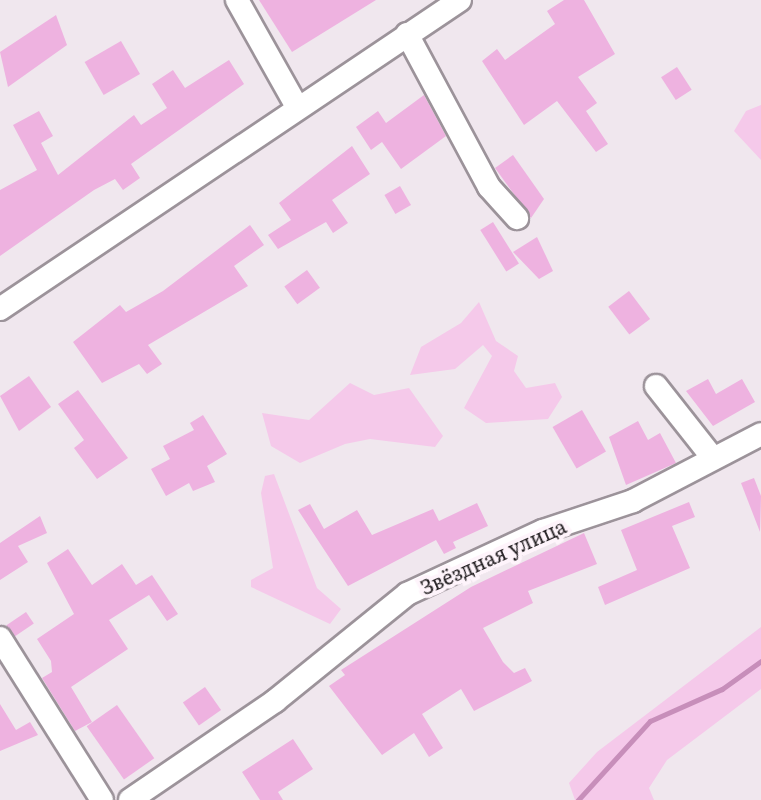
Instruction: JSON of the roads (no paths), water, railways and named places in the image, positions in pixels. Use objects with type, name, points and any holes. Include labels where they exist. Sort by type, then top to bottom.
[{"type":"street","points":[[237,0],[296,105]]},
{"type":"street","points":[[0,309],[296,105],[460,0]]},
{"type":"street","points":[[407,34],[489,187],[517,218]]},
{"type":"street","points":[[656,386],[712,457]]},
{"type":"street","name":"Звёздная улица","points":[[130,800],[275,701],[407,594],[543,531],[633,501],[761,434]]},
{"type":"street","points":[[0,638],[102,800]]},
{"type":"waterway","points":[[578,800],[650,721],[722,689],[761,661]]}]
